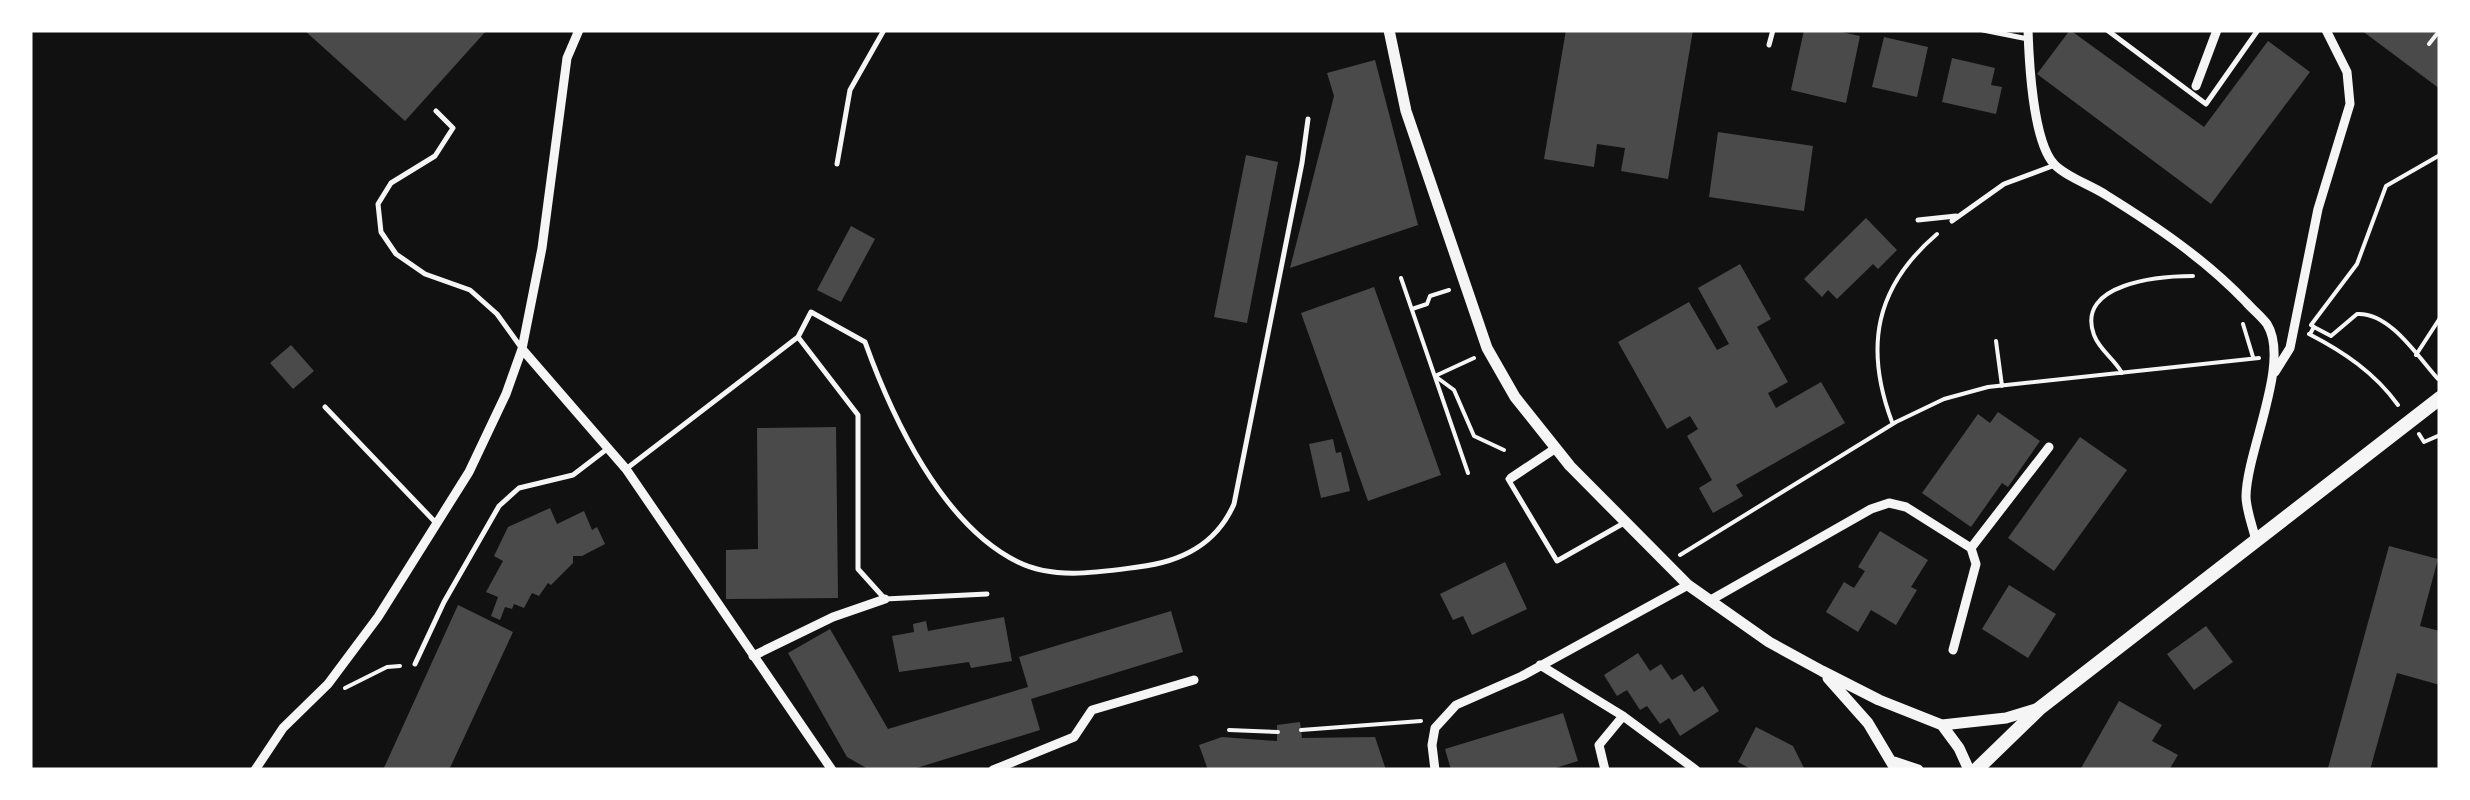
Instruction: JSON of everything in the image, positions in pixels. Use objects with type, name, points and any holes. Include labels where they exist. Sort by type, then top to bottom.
[{"type":"main road","points":[[1972,770],[2040,708],[2440,398]]},
{"type":"street","points":[[255,770],[282,728],[328,684],[378,618],[468,472],[506,394],[522,349],[542,248],[568,58],[579,30]]},
{"type":"street","points":[[1389,30],[1406,110],[1488,351],[1515,397],[1626,523],[1709,601],[1769,642],[1879,700],[1942,725],[2006,718],[2040,708]]},
{"type":"street","points":[[2196,86],[2218,30]]},
{"type":"street","points":[[2256,541],[2246,496],[2262,412],[2296,327],[2318,209],[2350,104],[2347,72],[2326,30]]},
{"type":"street","points":[[2028,35],[2029,73],[2044,146],[2055,165],[2148,220],[2230,285],[2268,326],[2274,375]]},
{"type":"street","points":[[522,349],[626,469],[832,770]]},
{"type":"street","points":[[1970,548],[2050,447]]},
{"type":"street","points":[[1511,478],[1556,448]]},
{"type":"street","points":[[1709,601],[1871,509],[1889,503],[1906,507],[1970,548],[1976,564],[1954,650]]},
{"type":"street","points":[[1435,770],[1432,745],[1440,719],[1456,705],[1540,666],[1688,585]]},
{"type":"street","points":[[753,656],[833,617],[885,599]]},
{"type":"street","points":[[1540,666],[1623,716],[1696,770]]},
{"type":"street","points":[[1822,671],[1868,723],[1895,766],[1918,770]]},
{"type":"street","points":[[993,770],[1074,738],[1092,710],[1194,680]]},
{"type":"street","points":[[1605,770],[1599,744],[1623,716]]},
{"type":"street","points":[[1942,725],[1972,770]]},
{"type":"lane","points":[[837,164],[850,90],[884,30]]},
{"type":"lane","points":[[1769,46],[1773,30]]},
{"type":"lane","points":[[1983,30],[2028,35]]},
{"type":"lane","points":[[2107,30],[2206,104],[2258,30]]},
{"type":"lane","points":[[436,112],[453,128],[435,156],[392,183],[378,204],[381,232],[396,254],[426,274],[470,290],[498,314],[522,349]]},
{"type":"lane","points":[[626,469],[798,338],[811,312],[865,342],[898,426],[945,498],[986,541],[1019,563],[1047,570],[1090,573],[1178,559],[1224,527],[1234,504],[1308,120]]},
{"type":"lane","points":[[1952,221],[2004,184],[2055,165]]},
{"type":"lane","points":[[1918,220],[1958,216]]},
{"type":"lane","points":[[798,338],[858,415],[858,569],[885,599],[986,594]]},
{"type":"lane","points":[[326,407],[436,524]]},
{"type":"lane","points":[[415,664],[444,602],[499,506],[520,488],[573,475],[610,448]]},
{"type":"lane","points":[[1511,478],[1507,478],[1558,561],[1626,523]]},
{"type":"path","points":[[2429,44],[2440,30]]},
{"type":"path","points":[[2310,334],[2312,325],[2357,264],[2386,186],[2440,155]]},
{"type":"path","points":[[1892,424],[1878,372],[1878,322],[1887,297],[1914,254],[1952,221]]},
{"type":"path","points":[[2122,373],[2095,339],[2090,314],[2095,303],[2126,285],[2193,276]]},
{"type":"path","points":[[1402,278],[1468,473]]},
{"type":"path","points":[[1412,309],[1427,304],[1430,296],[1464,286]]},
{"type":"path","points":[[2314,327],[2331,336],[2357,314],[2368,314],[2392,328],[2440,382]]},
{"type":"path","points":[[2240,318],[2254,359]]},
{"type":"path","points":[[2416,355],[2440,318]]},
{"type":"path","points":[[2296,327],[2345,354],[2382,384],[2398,406]]},
{"type":"path","points":[[1996,341],[2002,386]]},
{"type":"path","points":[[1435,376],[1488,351]]},
{"type":"path","points":[[1666,564],[1892,424],[1960,393],[2274,356]]},
{"type":"path","points":[[1435,376],[1454,390],[1474,436],[1504,450]]},
{"type":"path","points":[[2416,430],[2424,442],[2440,435]]},
{"type":"path","points":[[328,684],[345,688],[388,667],[415,664]]},
{"type":"path","points":[[1301,730],[1440,719]]},
{"type":"path","points":[[1229,730],[1278,732]]},
{"type":"building","points":[[304,30],[487,30],[405,121]]},
{"type":"building","points":[[1566,30],[1693,30],[1668,179],[1621,171],[1625,148],[1597,144],[1594,167],[1544,159]]},
{"type":"building","points":[[1804,30],[1860,36],[1846,103],[1791,90]]},
{"type":"building","points":[[2070,30],[2204,127],[2268,41],[2310,72],[2211,204],[2037,74]]},
{"type":"building","points":[[2361,30],[2440,30],[2440,89]]},
{"type":"building","points":[[1884,37],[1928,47],[1917,97],[1872,87]]},
{"type":"building","points":[[1952,58],[1995,68],[1991,85],[2002,87],[1996,114],[1942,102]]},
{"type":"building","points":[[1375,60],[1418,225],[1290,268],[1334,96],[1327,73]]},
{"type":"building","points":[[1718,132],[1813,146],[1804,211],[1709,197]]},
{"type":"building","points":[[1246,155],[1278,162],[1247,323],[1214,317]]},
{"type":"building","points":[[1866,218],[1897,250],[1878,269],[1873,264],[1837,299],[1828,290],[1822,297],[1804,279]]},
{"type":"building","points":[[851,226],[875,239],[841,302],[817,290]]},
{"type":"building","points":[[1740,264],[1771,319],[1757,327],[1788,382],[1768,393],[1776,408],[1821,382],[1845,423],[1736,485],[1743,496],[1713,513],[1699,488],[1712,480],[1687,436],[1698,429],[1690,416],[1667,429],[1618,342],[1689,302],[1717,350],[1729,344],[1698,288]]},
{"type":"building","points":[[1374,287],[1441,475],[1368,501],[1301,313]]},
{"type":"building","points":[[291,345],[314,371],[293,389],[270,363]]},
{"type":"building","points":[[1998,412],[2040,441],[2008,487],[2002,483],[1971,527],[1922,493],[1978,414],[1990,423]]},
{"type":"building","points":[[836,427],[838,598],[726,599],[726,550],[758,549],[757,428]]},
{"type":"building","points":[[2080,437],[2127,470],[2054,571],[2008,538]]},
{"type":"building","points":[[1333,439],[1336,453],[1341,452],[1350,491],[1321,498],[1309,444]]},
{"type":"building","points":[[550,508],[557,524],[584,511],[592,530],[597,527],[605,544],[582,556],[573,556],[573,563],[551,585],[548,583],[539,596],[532,593],[524,608],[514,604],[512,609],[505,607],[500,620],[491,616],[498,597],[486,592],[503,561],[494,556],[508,527]]},
{"type":"building","points":[[1880,531],[1928,560],[1911,587],[1917,590],[1896,625],[1871,610],[1858,632],[1826,612],[1844,582],[1854,588],[1865,571],[1858,567]]},
{"type":"building","points":[[2389,546],[2438,559],[2420,626],[2440,631],[2440,685],[2397,673],[2370,770],[2335,770],[2328,768]]},
{"type":"building","points":[[1505,562],[1527,609],[1472,635],[1463,616],[1453,620],[1440,594]]},
{"type":"building","points":[[2009,585],[2056,614],[2028,658],[1982,629]]},
{"type":"building","points":[[458,605],[513,632],[449,770],[383,770]]},
{"type":"building","points":[[1171,611],[1183,652],[1031,699],[1040,730],[910,770],[870,770],[847,757],[788,653],[830,629],[888,729],[1028,687],[1019,657]]},
{"type":"building","points":[[1004,617],[1012,661],[971,668],[969,662],[899,672],[892,636],[914,632],[913,624],[926,621],[928,631]]},
{"type":"building","points":[[2206,626],[2233,662],[2194,690],[2167,654]]},
{"type":"building","points":[[1638,653],[1650,671],[1661,664],[1672,680],[1682,674],[1694,692],[1703,686],[1719,711],[1680,736],[1669,718],[1660,724],[1647,706],[1640,710],[1627,690],[1617,696],[1604,675]]},
{"type":"building","points":[[2119,701],[2162,725],[2152,741],[2178,755],[2169,770],[2080,770]]},
{"type":"building","points":[[1563,713],[1578,761],[1549,770],[1451,770],[1445,749]]},
{"type":"building","points":[[1300,722],[1302,738],[1375,737],[1386,770],[1208,770],[1199,745],[1222,737],[1277,741],[1277,725]]},
{"type":"building","points":[[1756,727],[1793,746],[1805,770],[1748,770],[1738,762]]}]
